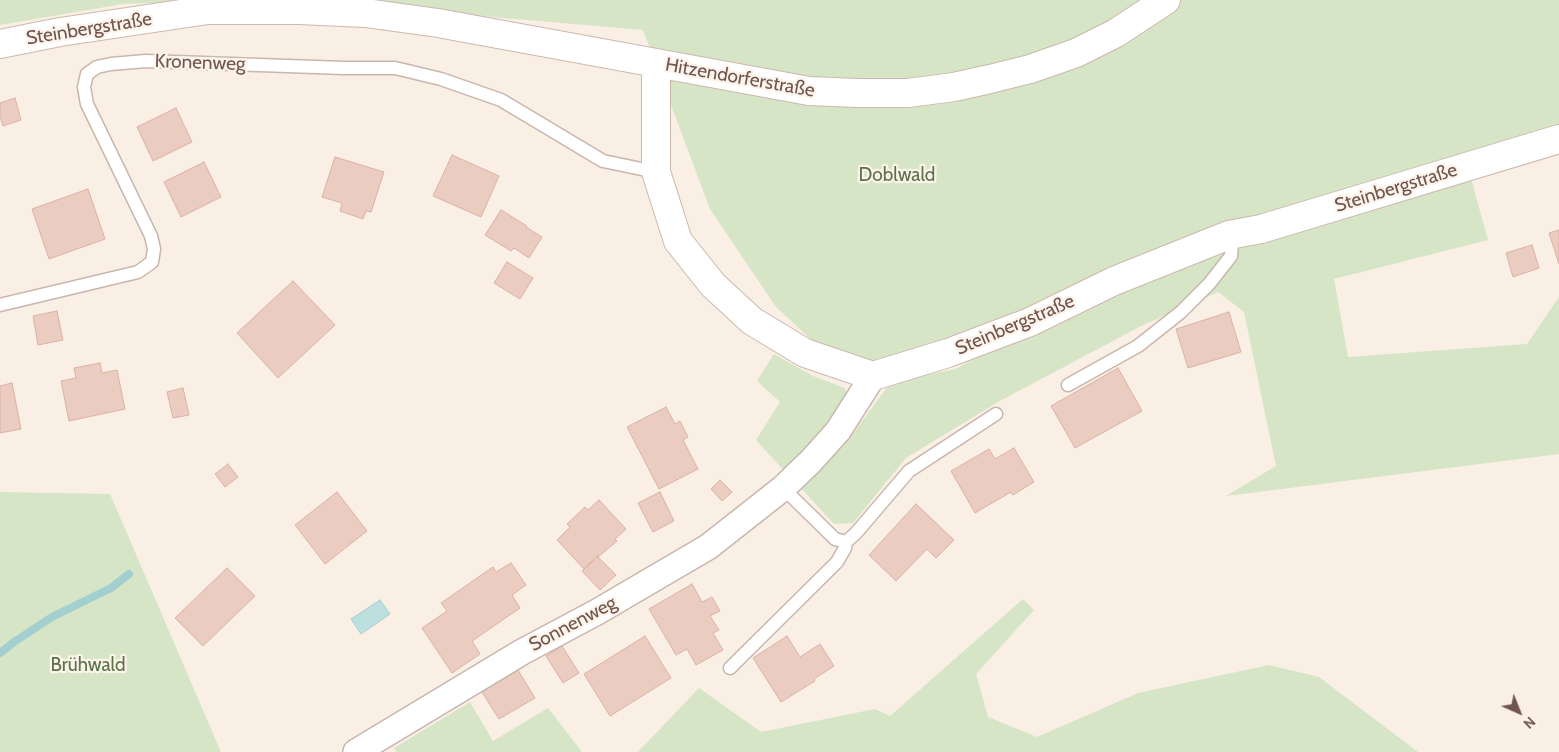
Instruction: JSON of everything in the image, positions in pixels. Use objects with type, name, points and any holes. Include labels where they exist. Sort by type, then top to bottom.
[{"type":"main road","name":"Hitzendorferstraße","points":[[299,10],[365,13],[438,23],[809,91],[858,93],[908,92],[954,87],[1030,68],[1076,53],[1116,33],[1166,0]]},
{"type":"main road","name":"Steinbergstraße","points":[[0,44],[60,32],[208,10],[299,10]]},
{"type":"main road","points":[[656,63],[656,172],[678,241],[713,285],[752,321],[805,354],[873,376]]},
{"type":"main road","name":"Steinbergstraße","points":[[873,376],[948,353],[1030,322],[1114,282],[1229,235],[1261,229],[1559,139]]},
{"type":"street","name":"Sonnenweg","points":[[356,752],[522,652],[598,612],[708,547],[783,488],[838,431],[873,376]]},
{"type":"lane","name":"Kronenweg","points":[[0,305],[138,272],[152,262],[154,249],[151,236],[87,104],[84,87],[88,74],[97,67],[111,64],[146,61],[395,68],[441,79],[501,100],[603,161],[656,172]]},
{"type":"lane","points":[[1068,385],[1138,346],[1180,312],[1209,284],[1231,256],[1232,243],[1229,235]]},
{"type":"lane","points":[[730,668],[837,562],[845,548],[846,542],[852,538],[909,472],[996,414]]},
{"type":"lane","points":[[783,488],[835,539],[846,542]]},
{"type":"green space","points":[[0,0],[238,0],[123,4],[0,25]]},
{"type":"green space","name":"Doblwald","points":[[295,0],[1559,0],[1559,128],[1008,323],[876,363],[814,342],[776,307],[710,209],[643,30]]},
{"type":"green space","points":[[1470,175],[1488,240],[1334,279],[1348,357],[1527,344],[1559,297],[1559,454],[1226,496],[1276,466],[1244,312],[1218,292],[1141,326],[998,402],[906,458],[853,523],[834,524],[800,487],[843,447],[891,382],[955,369],[1009,341],[1172,271]]},
{"type":"green space","points":[[774,354],[813,376],[845,388],[850,400],[787,474],[756,440],[780,402],[757,381]]},
{"type":"green space","name":"Brühwald","points":[[0,492],[110,494],[221,752],[0,752]]},
{"type":"green space","points":[[1023,599],[1034,610],[976,674],[988,717],[1037,737],[1138,693],[1269,665],[1319,677],[1418,752],[638,752],[699,688],[761,732],[875,709],[890,716]]},
{"type":"green space","points":[[470,702],[493,741],[548,708],[582,752],[397,752],[394,748]]},
{"type":"water","points":[[380,600],[390,614],[361,634],[351,619]]},
{"type":"building","points":[[15,98],[21,120],[3,126],[0,116],[0,103]]},
{"type":"building","points":[[176,108],[192,142],[153,161],[137,127]]},
{"type":"building","points":[[452,155],[499,176],[481,217],[433,196]]},
{"type":"building","points":[[335,157],[384,172],[371,212],[366,211],[363,219],[340,211],[342,203],[322,197]]},
{"type":"building","points":[[204,162],[221,197],[181,217],[164,182]]},
{"type":"building","points":[[88,189],[105,239],[49,259],[32,209]]},
{"type":"building","points":[[501,210],[542,237],[529,258],[514,248],[511,251],[485,235]]},
{"type":"building","points":[[1559,230],[1559,264],[1549,233]]},
{"type":"building","points":[[1532,245],[1539,268],[1513,277],[1506,253]]},
{"type":"building","points":[[507,262],[533,278],[520,299],[494,283]]},
{"type":"building","points":[[293,281],[335,325],[278,378],[237,333]]},
{"type":"building","points":[[57,311],[63,340],[38,345],[33,316]]},
{"type":"building","points":[[1229,312],[1241,352],[1188,368],[1176,329]]},
{"type":"building","points":[[100,363],[102,373],[117,370],[125,409],[69,421],[61,381],[76,378],[74,368]]},
{"type":"building","points":[[1118,368],[1142,411],[1075,448],[1051,406]]},
{"type":"building","points":[[12,383],[21,429],[0,433],[0,386]]},
{"type":"building","points":[[183,388],[189,415],[173,418],[167,392]]},
{"type":"building","points":[[666,407],[675,424],[680,421],[688,437],[683,440],[698,469],[659,489],[627,427]]},
{"type":"building","points":[[1014,448],[1034,482],[1013,495],[1011,492],[975,513],[951,471],[989,449],[995,459]]},
{"type":"building","points":[[228,464],[238,477],[225,487],[215,474]]},
{"type":"building","points":[[720,480],[732,492],[722,501],[711,489]]},
{"type":"building","points":[[337,492],[367,531],[325,564],[295,525]]},
{"type":"building","points":[[660,492],[674,521],[653,532],[638,503]]},
{"type":"building","points":[[599,500],[626,529],[615,539],[617,541],[584,569],[557,540],[570,527],[567,524],[585,507],[588,510]]},
{"type":"building","points":[[916,504],[954,540],[936,558],[927,549],[896,581],[869,555]]},
{"type":"building","points":[[597,556],[616,575],[600,590],[582,571]]},
{"type":"building","points":[[511,563],[526,585],[512,595],[520,608],[472,641],[480,654],[452,673],[422,628],[447,611],[441,603],[493,567],[496,572]]},
{"type":"building","points":[[227,568],[255,596],[203,646],[175,618]]},
{"type":"building","points":[[692,584],[702,602],[712,597],[720,611],[710,616],[719,630],[713,633],[723,650],[696,665],[687,649],[676,655],[649,609]]},
{"type":"building","points":[[645,636],[671,678],[610,716],[584,674]]},
{"type":"building","points":[[787,636],[800,657],[820,644],[834,666],[814,679],[815,681],[781,702],[753,658]]},
{"type":"building","points":[[562,646],[579,673],[563,683],[546,656]]},
{"type":"building","points":[[518,670],[535,698],[499,719],[482,692]]},
{"type":"waterway","points":[[0,653],[52,617],[111,588],[129,574]]}]
